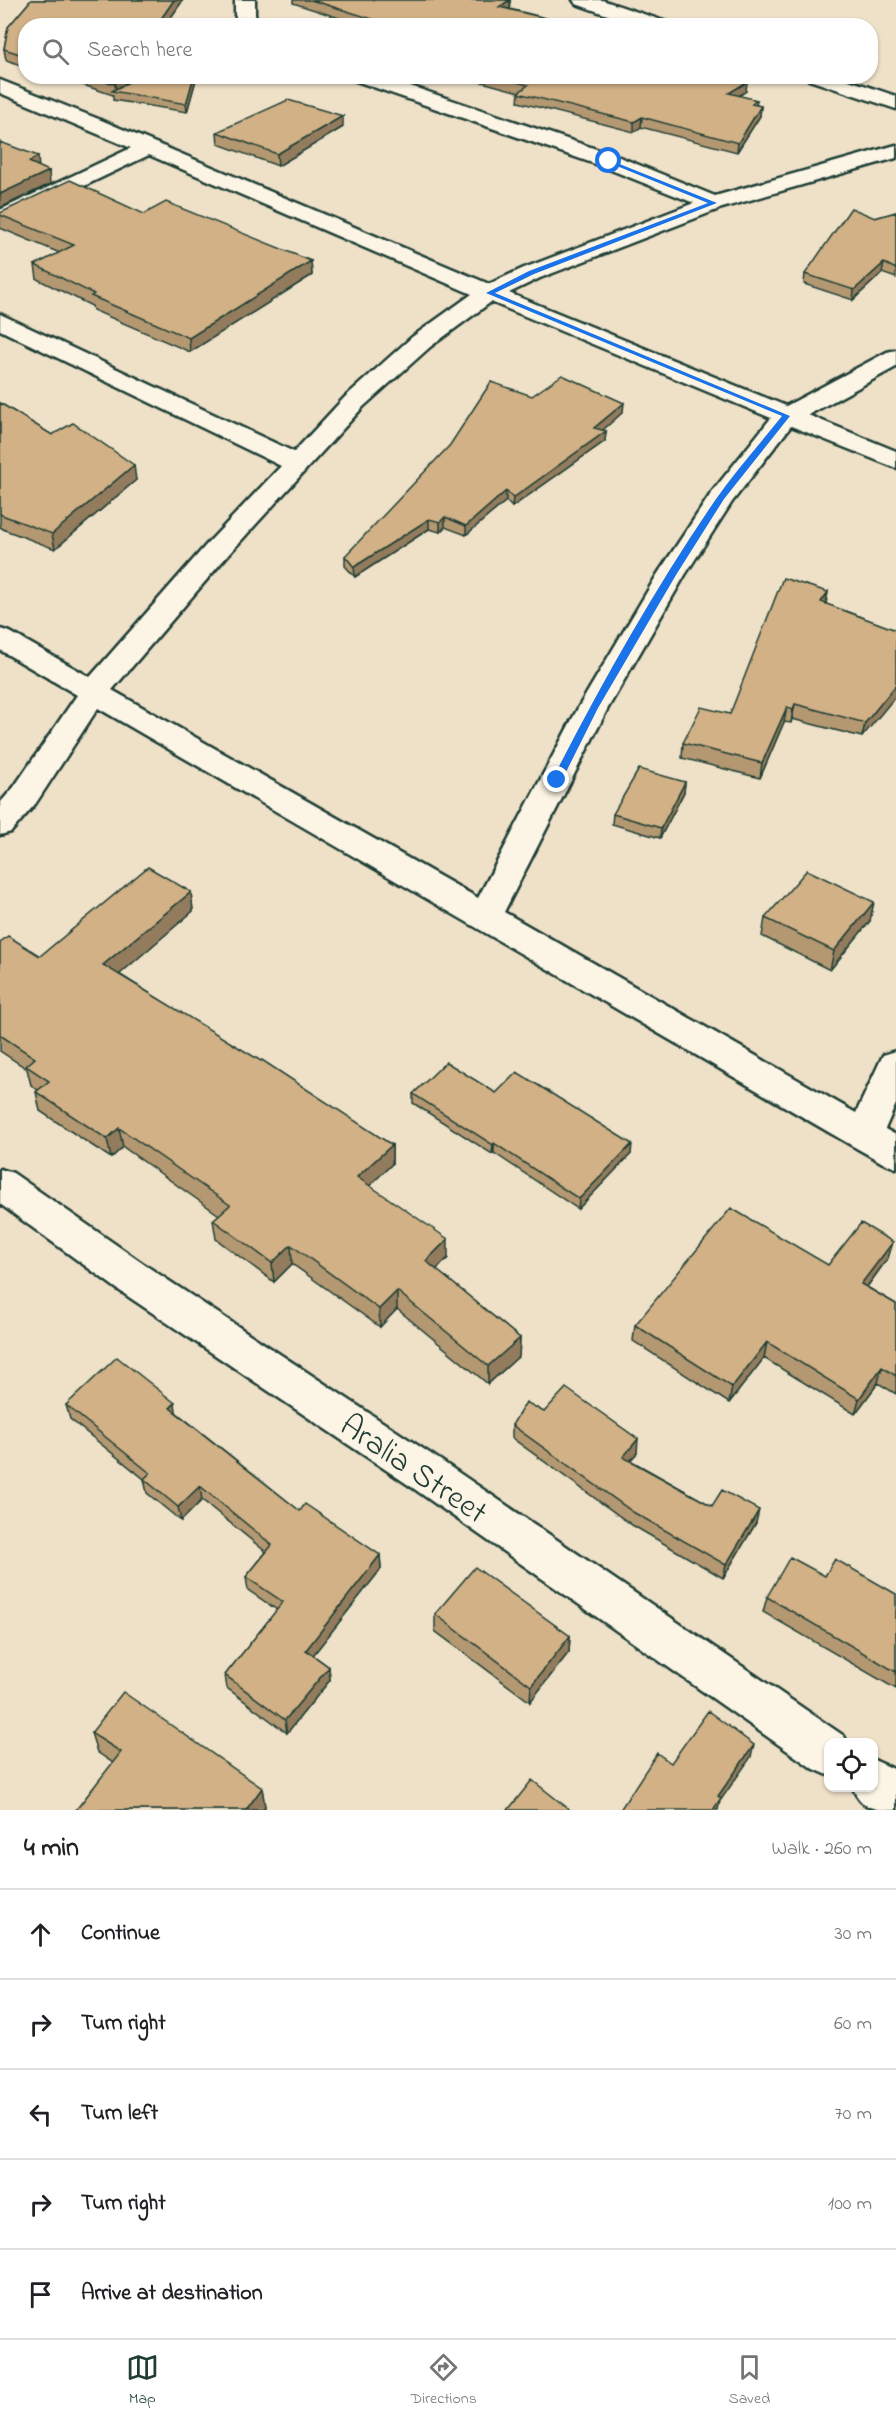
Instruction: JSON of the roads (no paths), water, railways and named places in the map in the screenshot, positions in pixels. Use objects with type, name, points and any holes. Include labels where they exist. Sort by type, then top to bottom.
[{"type":"street","points":[[245,0],[247,18]]},
{"type":"street","points":[[583,0],[636,18]]},
{"type":"street","points":[[383,84],[609,161],[714,203]]},
{"type":"street","points":[[840,84],[896,103]]},
{"type":"street","points":[[0,86],[489,293],[896,460]]},
{"type":"street","points":[[0,219],[148,148]]},
{"type":"street","points":[[0,824],[25,795],[93,693],[296,463],[354,402],[421,342],[489,293],[542,268],[714,203],[896,151]]},
{"type":"street","points":[[0,321],[296,463]]},
{"type":"street","points":[[485,917],[593,708],[671,575],[721,498],[786,416],[896,357]]},
{"type":"street","points":[[0,638],[896,1153]]},
{"type":"street","points":[[864,1135],[896,1065]]},
{"type":"street","name":"Aralia Street","points":[[0,1184],[134,1279],[428,1475],[824,1749]]},
{"type":"street","points":[[878,1786],[896,1798]]}]
